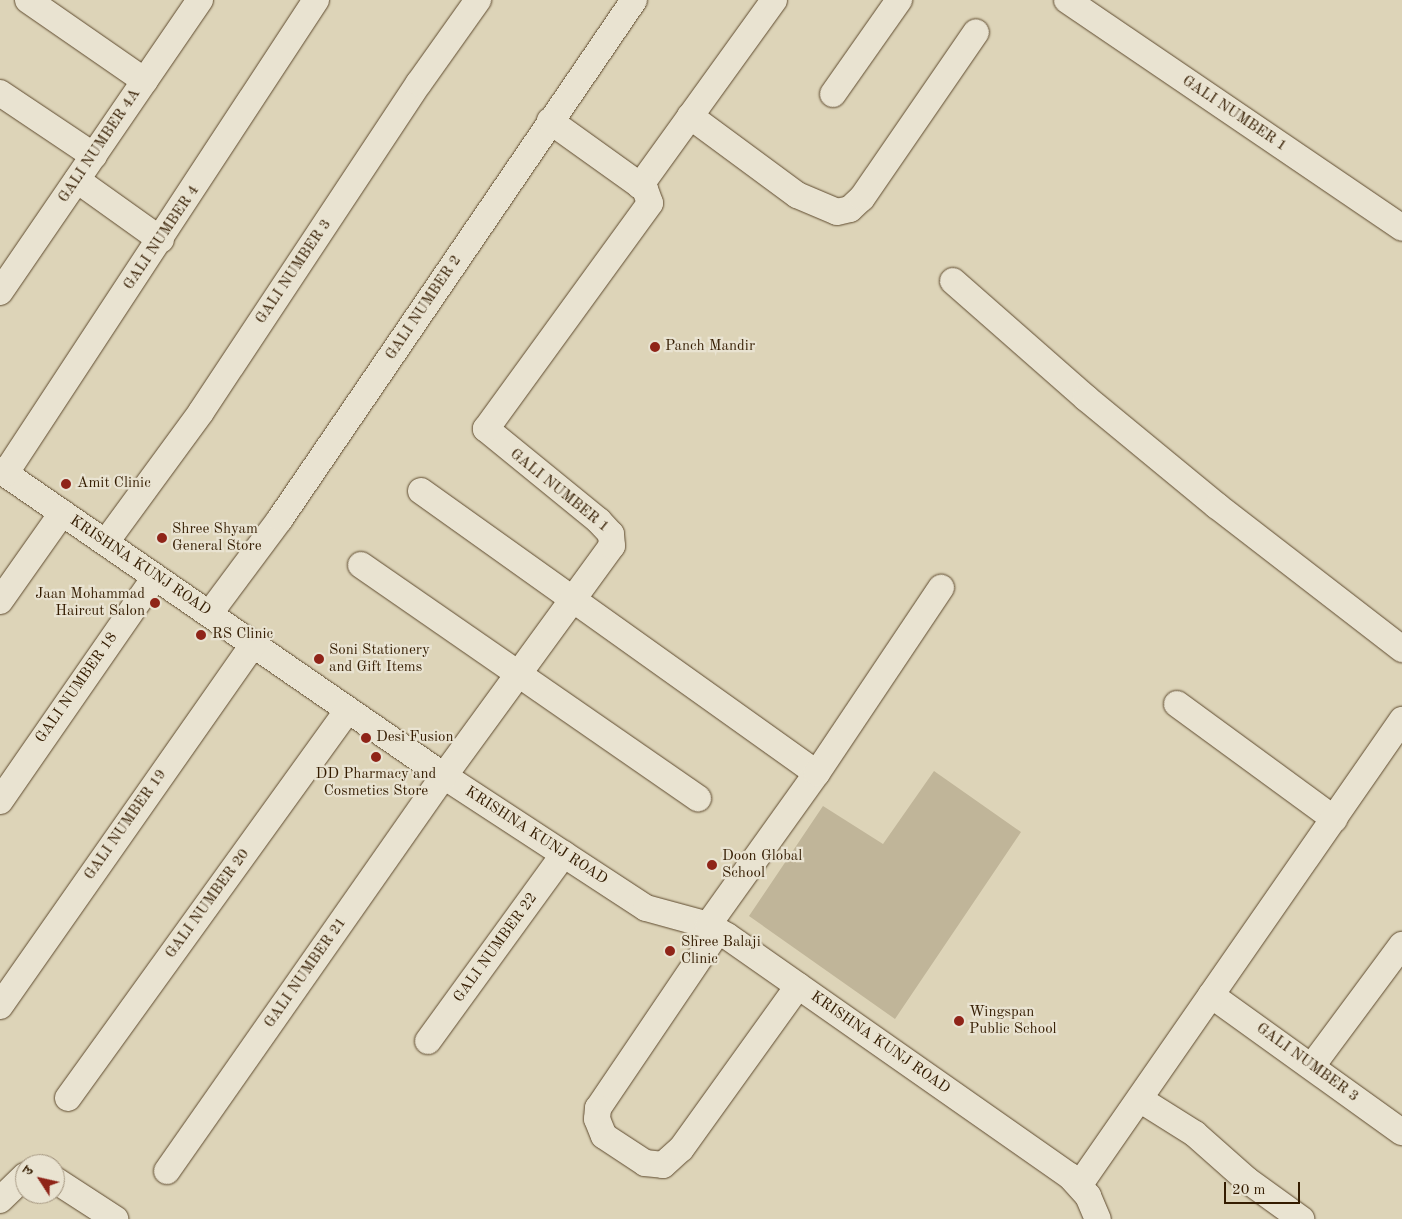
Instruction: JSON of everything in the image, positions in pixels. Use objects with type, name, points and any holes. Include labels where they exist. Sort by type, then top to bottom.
[{"type":"street","points":[[28,0],[145,80]]},
{"type":"street","name":"GALI NUMBER 4A","points":[[0,292],[200,0]]},
{"type":"street","name":"GALI NUMBER 4","points":[[3,472],[161,240],[316,0]]},
{"type":"street","name":"GALI NUMBER 3","points":[[106,542],[201,412],[419,83],[478,0]]},
{"type":"street","name":"GALI NUMBER 2","points":[[210,613],[280,519],[550,120],[634,0]]},
{"type":"street","points":[[550,120],[640,186],[774,0]]},
{"type":"street","points":[[833,94],[900,0]]},
{"type":"street","name":"GALI NUMBER 1","points":[[1066,0],[1402,228]]},
{"type":"street","points":[[690,116],[797,195],[837,212],[850,209],[862,198],[976,32]]},
{"type":"street","points":[[0,93],[94,156]]},
{"type":"street","points":[[77,180],[161,240]]},
{"type":"street","name":"GALI NUMBER 1","points":[[444,776],[612,546],[611,534],[486,429],[645,212],[650,197],[640,186]]},
{"type":"street","points":[[953,281],[1086,398],[1217,506],[1400,642]]},
{"type":"street","name":"KRISHNA KUNJ ROAD","points":[[3,472],[444,776],[646,908],[713,928],[1080,1184]]},
{"type":"street","points":[[421,491],[817,773]]},
{"type":"street","points":[[0,602],[62,513]]},
{"type":"street","points":[[361,565],[698,798]]},
{"type":"street","name":"GALI NUMBER 18","points":[[0,801],[156,577]]},
{"type":"street","points":[[798,986],[680,1149],[663,1165],[645,1164],[604,1136],[597,1119],[598,1108],[713,928],[941,588]]},
{"type":"street","name":"GALI NUMBER 19","points":[[0,1006],[253,645]]},
{"type":"street","points":[[1177,704],[1334,819]]},
{"type":"street","name":"GALI NUMBER 20","points":[[68,1098],[348,710]]},
{"type":"street","points":[[1098,1219],[1080,1184],[1141,1100],[1211,995],[1334,819],[1400,728]]},
{"type":"street","name":"GALI NUMBER 21","points":[[167,1170],[444,776]]},
{"type":"street","name":"GALI NUMBER 22","points":[[428,1041],[564,854]]},
{"type":"street","points":[[1312,1066],[1402,944]]},
{"type":"street","name":"GALI NUMBER 3","points":[[1211,995],[1402,1132]]},
{"type":"street","points":[[1141,1100],[1195,1134],[1240,1175],[1301,1219]]},
{"type":"street","points":[[0,1200],[15,1186]]},
{"type":"street","points":[[65,1187],[114,1219]]},
{"type":"shaded area","points":[[934,771],[1021,832],[895,1019],[749,916],[823,806],[883,844]]},
{"type":"place","name":"Panch Mandir","points":[[655,347]]},
{"type":"place","name":"Amit Clinic","points":[[66,484]]},
{"type":"place","name":"Shree Shyam General Store","points":[[162,538]]},
{"type":"place","name":"Jaan Mohammad Haircut Salon","points":[[155,603]]},
{"type":"place","name":"RS Clinic","points":[[201,635]]},
{"type":"place","name":"Soni Stationery and Gift Items","points":[[319,659]]},
{"type":"place","name":"Desi Fusion","points":[[366,738]]},
{"type":"place","name":"DD Pharmacy and Cosmetics Store","points":[[376,757]]},
{"type":"place","name":"Doon Global School","points":[[712,865]]},
{"type":"place","name":"Shree Balaji Clinic","points":[[670,951]]},
{"type":"place","name":"Wingspan Public School","points":[[959,1021]]}]
